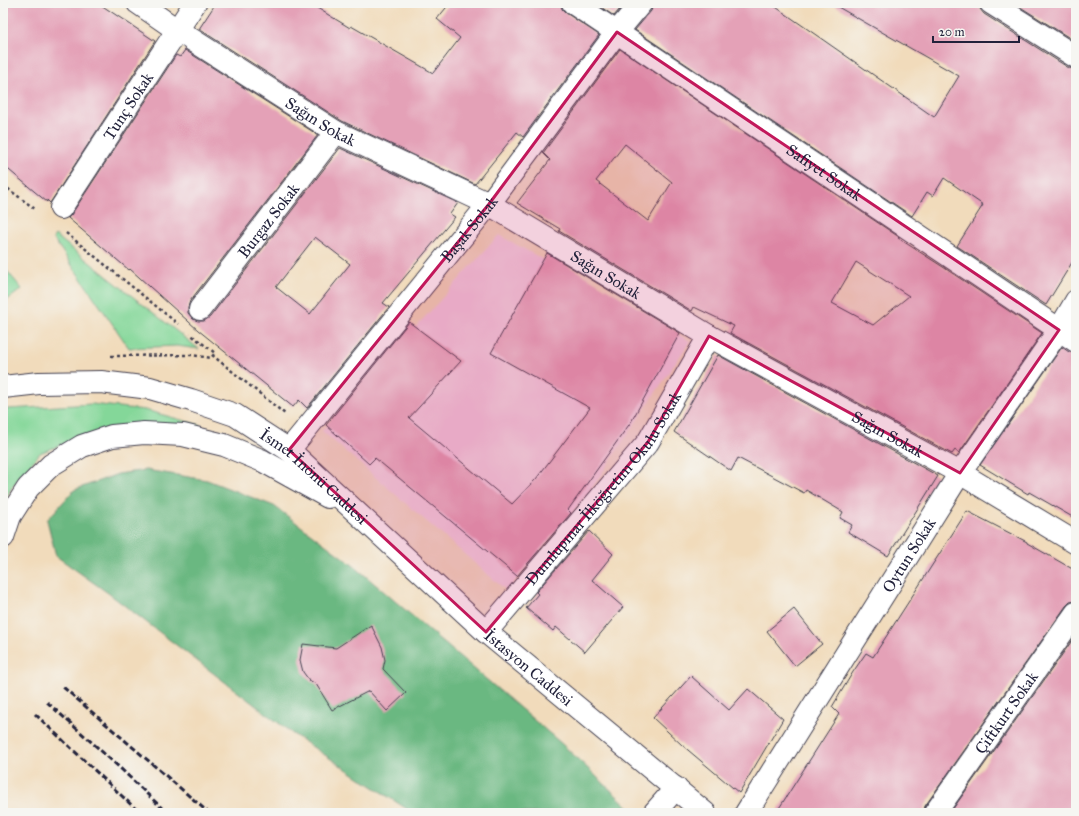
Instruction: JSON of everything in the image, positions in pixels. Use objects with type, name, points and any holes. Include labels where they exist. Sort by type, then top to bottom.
[{"type":"street","name":"Sağın Sokak","points":[[138,3],[177,30],[336,132],[489,204],[709,336],[960,473],[1076,543]]},
{"type":"street","name":"Tunç Sokak","points":[[61,208],[195,3]]},
{"type":"street","name":"Safiyet Sokak","points":[[573,3],[1068,335]]},
{"type":"street","name":"Başak Sokak","points":[[289,450],[489,204],[617,32],[641,3]]},
{"type":"street","points":[[991,3],[1076,58]]},
{"type":"street","name":"Burgaz Sokak","points":[[200,309],[336,132]]},
{"type":"street","name":"Oytun Sokak","points":[[746,813],[960,473],[1068,335],[1076,301]]},
{"type":"street","name":"Dumlupınar İlköğretim Okulu Sokak","points":[[486,632],[648,442],[709,336]]},
{"type":"street","name":"İsmet İnönü Caddesi","points":[[3,387],[39,383],[101,382],[150,388],[235,415],[289,450],[359,515]]},
{"type":"street","name":"İsmet İnönü Caddesi","points":[[3,537],[10,516],[28,488],[51,465],[82,446],[112,436],[144,433],[184,435],[224,445],[262,460],[359,515]]},
{"type":"street","name":"İstasyon Caddesi","points":[[359,515],[486,632],[705,813]]},
{"type":"street","name":"Çiftkurt Sokak","points":[[936,813],[1076,613]]},
{"type":"street","points":[[654,813],[676,788]]},
{"type":"path","points":[[3,185],[40,213]]},
{"type":"path","points":[[64,232],[179,325]]},
{"type":"path","points":[[108,356],[192,355],[211,358],[215,353],[185,330]]},
{"type":"path","points":[[212,355],[305,430]]},
{"type":"highlighted area","points":[[617,32],[1059,330],[960,473],[709,336],[648,442],[486,632],[289,450],[489,204]]},
{"type":"shaded area","points":[[499,235],[690,341],[588,494],[507,591],[322,431]]},
{"type":"green space","points":[[55,235],[199,349],[177,346],[129,348],[53,238]]},
{"type":"green space","points":[[3,266],[22,289],[3,303]]},
{"type":"green space","points":[[92,404],[145,410],[200,425],[199,431],[85,436],[40,453],[12,487],[3,504],[3,410]]},
{"type":"green space","points":[[146,470],[207,480],[274,506],[354,566],[562,744],[634,812],[413,813],[293,734],[108,593],[56,556],[47,520],[74,490],[118,474]]},
{"type":"building","points":[[3,3],[98,3],[155,41],[50,203],[3,165]]},
{"type":"building","points":[[216,3],[309,3],[350,28],[351,26],[433,73],[460,38],[437,19],[450,3],[561,3],[562,9],[566,13],[599,35],[523,137],[517,132],[475,184],[342,121],[199,29]]},
{"type":"building","points":[[595,3],[625,3],[614,16]]},
{"type":"building","points":[[653,3],[770,3],[934,117],[959,76],[831,3],[979,3],[980,9],[984,14],[1069,68],[1076,69],[1076,256],[1046,305],[957,246],[983,205],[944,178],[933,196],[927,192],[912,216],[635,30],[651,11]]},
{"type":"building","points":[[1014,3],[1076,3],[1076,42]]},
{"type":"building","points":[[620,49],[899,237],[898,238],[1042,333],[959,453],[955,450],[952,454],[730,333],[734,326],[694,307],[692,311],[559,231],[560,229],[517,203],[550,160],[543,153]],"holes":[[[625,144],[672,182],[648,221],[596,181]],[[856,262],[909,296],[873,325],[832,303]]]},
{"type":"building","points":[[185,50],[318,135],[190,301],[188,313],[193,319],[204,321],[210,317],[340,148],[458,203],[450,214],[455,217],[383,303],[389,307],[307,408],[299,400],[293,407],[198,330],[130,269],[129,270],[68,218],[176,55],[180,57]],"holes":[[[315,237],[350,264],[310,314],[276,287]]]},
{"type":"building","points":[[547,253],[680,333],[631,422],[568,510],[571,513],[517,576],[375,458],[369,464],[326,425],[409,322],[461,361],[409,418],[512,504],[536,479],[590,408],[491,353]]},
{"type":"building","points":[[1062,347],[1069,352],[1076,353],[1076,519],[1029,492],[1028,494],[980,465]]},
{"type":"building","points":[[718,355],[938,476],[888,556],[848,532],[852,525],[840,518],[843,512],[806,490],[804,493],[738,458],[731,471],[674,432]]},
{"type":"building","points":[[967,511],[1027,542],[1076,571],[1076,601],[1070,602],[1066,606],[925,806],[923,813],[776,813],[839,714],[832,707],[853,672],[866,653],[873,657]]},
{"type":"building","points":[[589,531],[613,554],[592,580],[623,607],[585,652],[556,627],[553,631],[526,608],[538,594],[536,592]]},
{"type":"building","points":[[794,609],[822,644],[795,666],[767,631]]},
{"type":"building","points":[[371,625],[382,647],[385,660],[383,669],[406,693],[387,711],[369,691],[332,710],[316,684],[309,680],[303,672],[300,660],[303,644],[336,648]]},
{"type":"building","points":[[1076,635],[1076,813],[950,813]]},
{"type":"building","points":[[691,676],[729,710],[748,689],[783,719],[739,793],[682,745],[653,718]]},
{"type":"railway","points":[[63,687],[209,813]]},
{"type":"railway","points":[[47,702],[167,813]]},
{"type":"railway","points":[[35,714],[140,813]]}]
